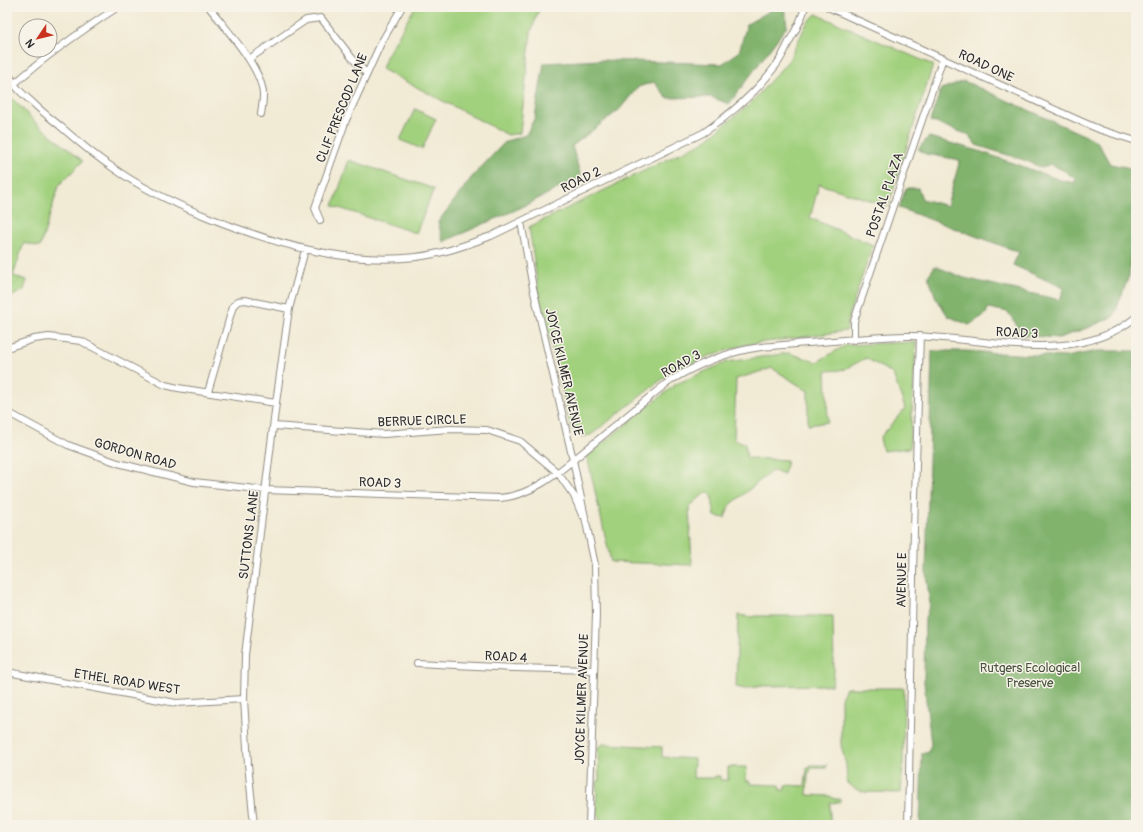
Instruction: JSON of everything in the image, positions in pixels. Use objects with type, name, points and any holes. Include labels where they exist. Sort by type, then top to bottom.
[{"type":"street","points":[[7,83],[14,84],[82,30],[118,7]]},
{"type":"street","points":[[209,7],[249,59],[259,78],[264,95],[261,114]]},
{"type":"street","name":"CLIF PRESCOD LANE","points":[[320,220],[315,208],[346,120],[381,43],[402,7]]},
{"type":"street","name":"ROAD 2","points":[[7,72],[12,78],[14,84],[34,104],[90,151],[110,166],[151,191],[189,209],[240,230],[305,250],[371,258],[393,259],[440,253],[491,236],[684,143],[719,122],[753,92],[777,63],[796,31],[805,7]]},
{"type":"street","name":"ROAD ONE","points":[[828,7],[1080,121],[1136,141]]},
{"type":"street","points":[[249,59],[306,20],[321,18],[352,58],[367,74]]},
{"type":"street","name":"POSTAL PLAZA","points":[[854,340],[854,321],[943,58]]},
{"type":"street","name":"JOYCE KILMER AVENUE","points":[[521,222],[533,288],[587,526],[596,581],[589,825]]},
{"type":"street","name":"SUTTONS LANE","points":[[254,825],[244,699],[245,655],[289,309],[305,250]]},
{"type":"street","points":[[208,392],[233,306],[238,301],[245,300],[289,309]]},
{"type":"street","name":"ROAD 3","points":[[265,490],[500,498],[512,497],[536,487],[558,473],[673,380],[704,363],[726,355],[749,349],[906,336],[1040,346],[1080,343],[1114,332],[1136,317]]},
{"type":"street","name":"AVENUE E","points":[[908,825],[914,529],[920,336]]},
{"type":"street","points":[[7,348],[34,339],[49,337],[81,341],[165,385],[276,403]]},
{"type":"street","name":"GORDON ROAD","points":[[7,412],[68,445],[118,464],[194,482],[265,490]]},
{"type":"street","name":"BERRUE CIRCLE","points":[[274,426],[384,434],[450,428],[487,430],[520,441],[558,473]]},
{"type":"street","name":"JOYCE KILMER AVENUE","points":[[558,473],[574,496],[587,526]]},
{"type":"street","name":"ROAD 4","points":[[417,663],[594,670]]},
{"type":"street","name":"ETHEL ROAD WEST","points":[[7,672],[176,703],[244,699]]},
{"type":"green space","points":[[415,7],[540,7],[531,32],[520,133],[508,135],[382,69],[386,57]]},
{"type":"green space","points":[[770,7],[784,7],[787,26],[729,104],[711,97],[667,98],[654,82],[638,87],[619,110],[572,146],[581,177],[520,208],[443,242],[438,222],[472,177],[506,141],[526,135],[535,117],[544,63],[601,60],[722,64],[739,52],[747,24],[770,11]]},
{"type":"green space","points":[[816,14],[933,65],[888,206],[819,184],[810,218],[873,245],[851,309],[846,331],[744,345],[703,358],[661,380],[591,435],[580,437],[571,428],[539,294],[529,227],[703,142],[749,105],[789,60],[807,23]]},
{"type":"green space","points":[[964,81],[1097,141],[1110,164],[1136,169],[1136,228],[1134,232],[1129,276],[1114,316],[1090,327],[1059,338],[1019,335],[1016,324],[1008,312],[988,308],[986,314],[969,325],[948,316],[936,298],[928,276],[935,266],[964,278],[1060,300],[1064,288],[1013,265],[1019,252],[899,208],[906,188],[918,188],[922,199],[947,206],[960,160],[926,154],[918,149],[929,137],[979,151],[1060,180],[1075,183],[1075,179],[1065,171],[1050,164],[1042,168],[1027,161],[976,145],[969,135],[930,121],[941,89]]},
{"type":"green space","points":[[12,98],[36,123],[83,161],[59,185],[40,247],[24,243],[13,276],[27,280],[24,290],[7,299],[7,103]]},
{"type":"green space","points":[[415,109],[436,119],[422,149],[400,140]]},
{"type":"green space","points":[[349,160],[434,189],[416,233],[333,206]]},
{"type":"green space","points":[[916,342],[910,448],[883,451],[880,438],[905,408],[893,374],[866,358],[843,370],[826,371],[828,422],[808,425],[808,391],[772,368],[736,379],[734,440],[745,444],[747,458],[787,460],[784,474],[773,470],[729,506],[725,518],[715,516],[711,493],[705,493],[689,507],[692,565],[611,562],[587,456],[676,384],[727,362],[789,353],[817,362],[846,345]]},
{"type":"green space","name":"Rutgers Ecological Preserve","points":[[932,351],[965,351],[1065,357],[1098,351],[1136,351],[1136,825],[920,825],[922,753],[928,753],[931,744],[924,682],[925,618],[930,604],[926,573]]},
{"type":"green space","points":[[738,615],[751,617],[833,616],[834,672],[832,685],[761,686],[745,689],[736,687]]},
{"type":"green space","points":[[846,688],[904,688],[901,793],[865,792],[855,789],[847,782],[846,765],[841,745],[841,698]]},
{"type":"green space","points":[[603,744],[662,747],[662,757],[694,759],[693,778],[715,778],[715,776],[720,776],[720,780],[728,780],[728,767],[747,767],[746,781],[750,781],[750,784],[780,785],[780,790],[785,790],[785,785],[805,786],[807,768],[810,768],[810,765],[827,765],[826,768],[811,768],[810,772],[808,773],[807,795],[830,796],[834,799],[840,799],[840,802],[830,803],[830,825],[599,825],[599,816],[596,813],[597,782],[599,780],[598,747]]}]
